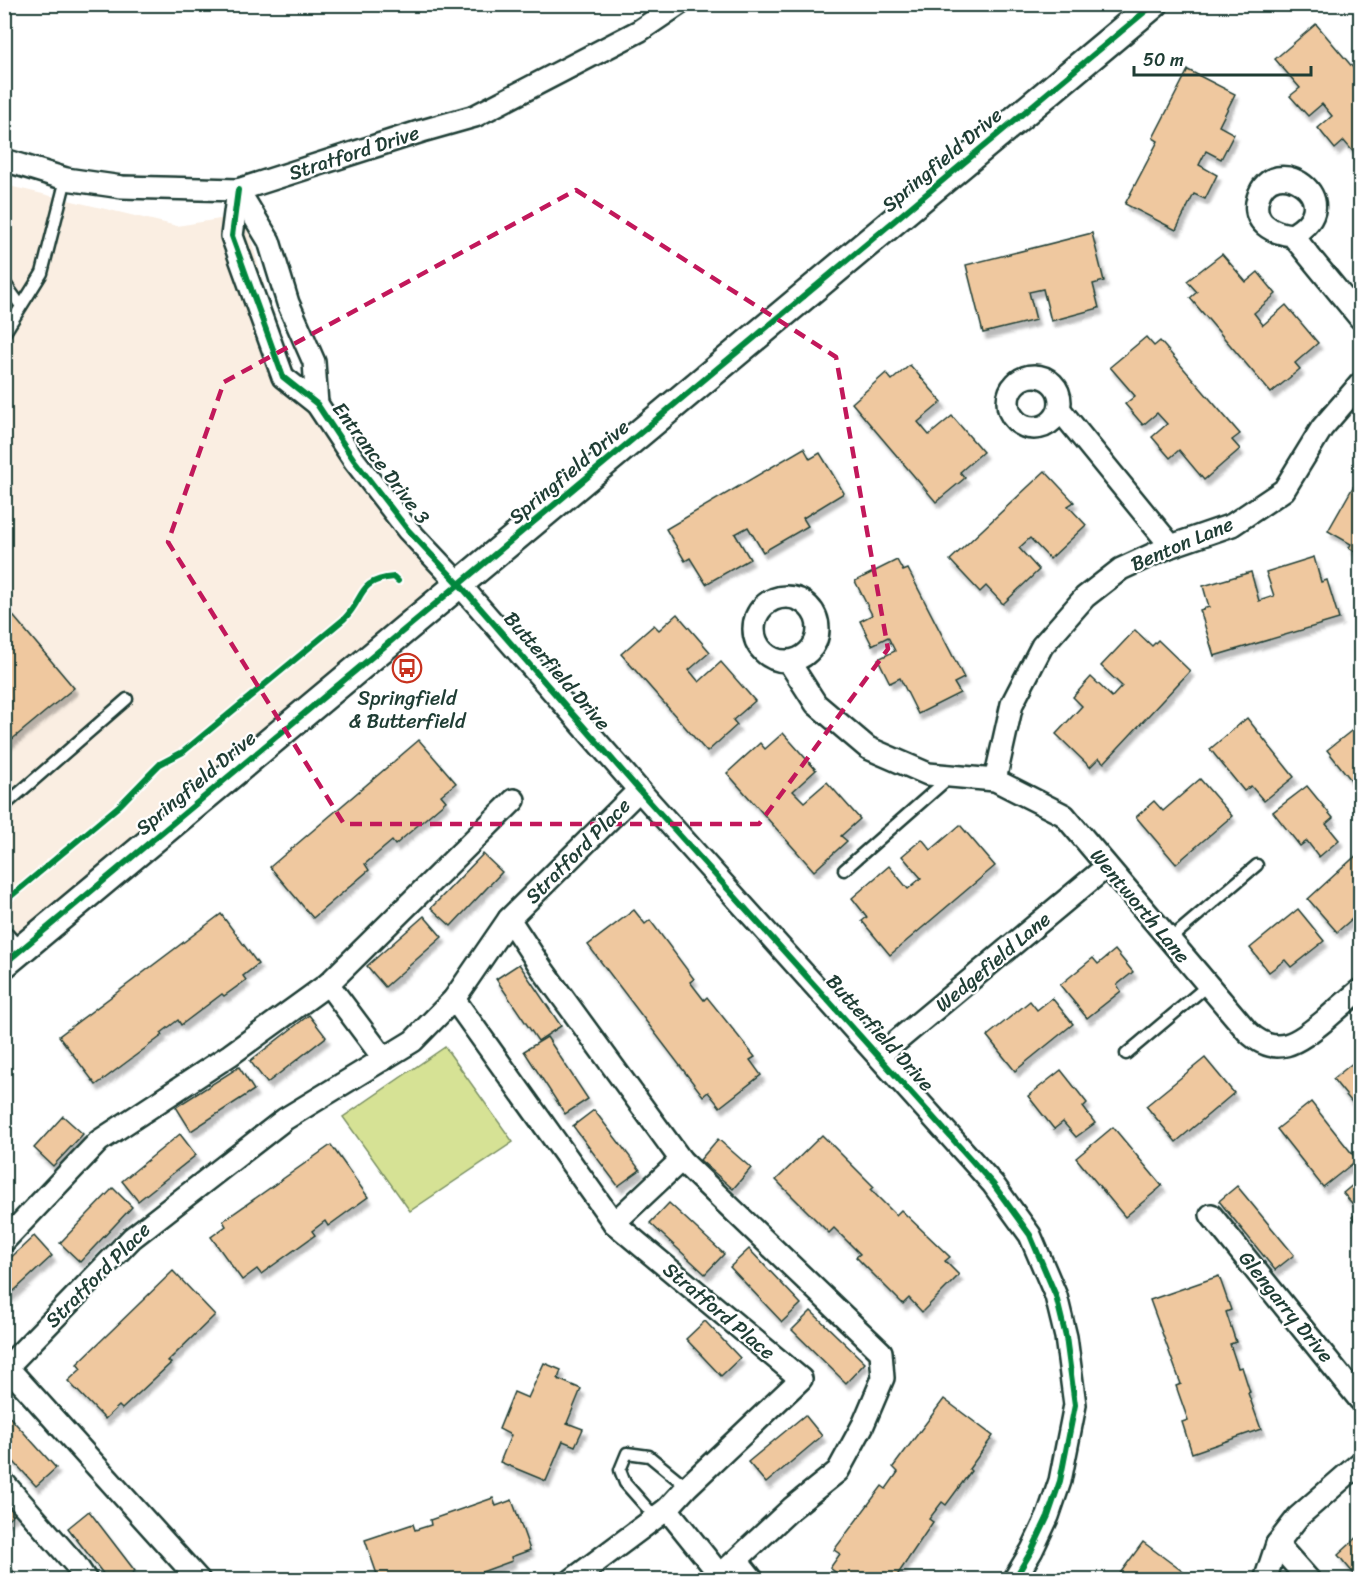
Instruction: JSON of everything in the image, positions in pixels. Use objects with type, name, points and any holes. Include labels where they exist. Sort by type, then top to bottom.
[{"type":"street","name":"Stratford Drive","points":[[4,160],[66,179],[122,187],[238,190],[475,116],[639,31],[679,4]]},
{"type":"street","name":"Springfield Drive","points":[[13,957],[1154,4]]},
{"type":"street","name":"Entrance Drive 3","points":[[238,190],[269,241],[288,303],[314,362],[317,404]]},
{"type":"street","name":"Entrance Drive 3","points":[[238,190],[232,236],[283,377],[317,404],[354,460],[401,521],[459,585]]},
{"type":"street","points":[[1292,235],[1360,318]]},
{"type":"street","name":"Benton Lane","points":[[995,780],[1012,705],[1042,646],[1085,597],[1121,569],[1171,546],[1232,525],[1284,490],[1322,428],[1360,384]]},
{"type":"street","points":[[1060,410],[1171,546]]},
{"type":"street","name":"Butterfield Drive","points":[[459,585],[639,790],[993,1184],[1030,1235],[1056,1296],[1066,1337],[1075,1404],[1060,1481],[1048,1516],[1032,1550],[1014,1580]]},
{"type":"street","points":[[789,662],[816,704],[868,748],[928,774],[995,780]]},
{"type":"street","name":"Wentworth Lane","points":[[995,780],[1064,815],[1208,986],[1252,1036],[1262,1042],[1275,1046],[1292,1044],[1300,1040],[1360,990]]},
{"type":"street","name":"Stratford Place","points":[[199,1580],[6,1366],[132,1238],[285,1119],[413,1041],[454,999],[509,919],[639,790]]},
{"type":"street","points":[[4,1241],[99,1141],[230,1056],[328,984],[514,800]]},
{"type":"street","name":"Wedgefield Lane","points":[[879,1056],[1106,867]]},
{"type":"street","points":[[509,919],[542,969],[681,1160],[881,1352],[883,1378],[863,1425],[838,1471],[792,1508],[718,1577],[661,1513]]},
{"type":"street","points":[[328,984],[384,1059]]},
{"type":"street","name":"Stratford Place","points":[[454,999],[614,1223],[801,1379],[661,1513],[572,1580]]},
{"type":"street","points":[[614,1223],[681,1160]]},
{"type":"street","name":"Glengarry Drive","points":[[1211,1215],[1360,1400]]},
{"type":"street","points":[[1265,1580],[1277,1544],[1298,1517],[1360,1463]]},
{"type":"street","points":[[4,1483],[76,1565],[86,1580]]},
{"type":"street","points":[[1277,1544],[1309,1580]]},
{"type":"street","points":[[737,1560],[753,1580]]},
{"type":"lane","points":[[4,334],[42,273],[66,179]]},
{"type":"lane","points":[[4,282],[21,306]]},
{"type":"lane","points":[[4,806],[127,699]]},
{"type":"lane","points":[[844,870],[951,776]]},
{"type":"lane","points":[[1169,940],[1257,865]]},
{"type":"lane","points":[[4,930],[13,957]]},
{"type":"lane","points":[[1126,1054],[1208,986]]},
{"type":"lane","points":[[661,1513],[625,1483],[620,1470],[627,1453],[650,1456],[687,1487]]},
{"type":"highlighted area","points":[[576,190],[836,357],[888,649],[759,824],[344,824],[168,542],[224,382]]},
{"type":"shaded area","points":[[5,185],[177,226],[244,215],[267,295],[309,409],[447,586],[5,953]]},
{"type":"green space","points":[[445,1047],[513,1142],[410,1211],[343,1117]]},
{"type":"building","points":[[1316,24],[1360,76],[1360,160],[1344,141],[1335,149],[1318,128],[1332,116],[1322,104],[1308,116],[1290,96],[1300,88],[1275,59]]},
{"type":"building","points":[[1188,70],[1235,94],[1219,126],[1234,134],[1221,159],[1206,151],[1199,165],[1217,175],[1205,199],[1194,194],[1176,230],[1125,204],[1158,141],[1153,138]]},
{"type":"building","points":[[1092,233],[1104,281],[1093,284],[1099,308],[1051,321],[1043,289],[1029,292],[1036,320],[983,333],[966,265]]},
{"type":"building","points":[[1222,254],[1246,282],[1258,272],[1276,294],[1254,313],[1263,325],[1286,305],[1318,343],[1295,363],[1300,369],[1271,393],[1190,298],[1197,292],[1187,281]]},
{"type":"building","points":[[1146,337],[1154,346],[1160,341],[1240,434],[1232,440],[1240,449],[1204,480],[1179,450],[1170,458],[1152,437],[1167,424],[1157,413],[1143,425],[1125,404],[1135,396],[1110,367]]},
{"type":"building","points":[[910,365],[942,402],[918,422],[929,435],[952,416],[983,452],[960,472],[965,478],[936,502],[852,403],[886,373],[892,380]]},
{"type":"building","points":[[804,448],[810,459],[820,453],[844,493],[803,518],[808,526],[763,552],[748,527],[735,534],[750,559],[706,584],[690,558],[685,561],[666,529]]},
{"type":"building","points":[[1045,471],[1074,502],[1068,506],[1086,525],[1050,559],[1030,538],[1019,548],[1039,570],[1003,604],[986,586],[980,592],[950,560]]},
{"type":"building","points":[[1353,487],[1360,491],[1360,555],[1349,548],[1351,544],[1328,531]]},
{"type":"building","points":[[1314,557],[1321,582],[1327,580],[1339,619],[1214,656],[1200,610],[1209,607],[1203,586],[1251,572],[1259,601],[1274,596],[1266,572]]},
{"type":"building","points":[[897,560],[903,571],[908,569],[964,678],[954,683],[960,693],[918,714],[900,678],[890,683],[878,659],[895,651],[888,637],[872,645],[860,621],[872,615],[855,581]]},
{"type":"building","points":[[4,605],[74,688],[4,746]]},
{"type":"building","points":[[677,614],[710,652],[689,670],[699,682],[721,662],[755,701],[733,720],[737,725],[707,752],[621,654],[654,625],[659,630]]},
{"type":"building","points":[[1135,630],[1152,646],[1158,640],[1190,671],[1104,763],[1099,758],[1090,767],[1056,734],[1082,706],[1073,697],[1091,677],[1112,697],[1122,686],[1101,666]]},
{"type":"building","points":[[1247,718],[1294,777],[1264,801],[1251,786],[1244,791],[1210,749]]},
{"type":"building","points":[[1360,724],[1360,780],[1355,785],[1327,750]]},
{"type":"building","points":[[783,733],[816,770],[793,791],[804,802],[827,782],[860,819],[841,836],[847,841],[814,871],[727,773],[760,743],[765,749]]},
{"type":"building","points":[[419,740],[456,783],[441,795],[446,801],[395,845],[392,841],[365,864],[369,870],[313,918],[270,867]]},
{"type":"building","points":[[1200,779],[1232,816],[1176,864],[1136,817],[1154,801],[1163,811]]},
{"type":"building","points":[[1307,786],[1333,818],[1326,824],[1339,840],[1319,857],[1307,841],[1300,846],[1273,812]]},
{"type":"building","points":[[960,825],[995,866],[890,955],[862,921],[867,917],[852,898],[889,866],[908,889],[921,878],[902,856],[922,839],[931,850]]},
{"type":"building","points":[[1360,852],[1360,912],[1337,932],[1308,899]]},
{"type":"building","points":[[483,854],[502,872],[451,926],[431,908]]},
{"type":"building","points":[[1298,909],[1324,941],[1291,967],[1285,960],[1269,972],[1250,948]]},
{"type":"building","points":[[634,910],[645,924],[650,920],[694,979],[690,982],[704,1000],[707,997],[755,1057],[750,1060],[761,1075],[720,1107],[708,1092],[703,1096],[588,945]]},
{"type":"building","points":[[221,914],[258,964],[243,976],[246,980],[224,996],[222,994],[181,1025],[178,1020],[161,1033],[163,1035],[96,1085],[59,1036]]},
{"type":"building","points":[[424,916],[442,937],[385,987],[367,966]]},
{"type":"building","points":[[1115,950],[1133,972],[1117,985],[1121,991],[1087,1018],[1060,985],[1093,958],[1098,964]]},
{"type":"building","points":[[519,964],[561,1026],[538,1041],[496,979]]},
{"type":"building","points":[[1052,998],[1073,1024],[1015,1071],[987,1036],[1030,1001],[1037,1010]]},
{"type":"building","points":[[309,1015],[326,1037],[267,1083],[250,1061]]},
{"type":"building","points":[[547,1037],[588,1099],[565,1114],[524,1051]]},
{"type":"building","points":[[1360,1057],[1360,1102],[1355,1106],[1333,1079]]},
{"type":"building","points":[[1205,1058],[1234,1093],[1176,1142],[1146,1106]]},
{"type":"building","points":[[239,1067],[254,1090],[191,1131],[176,1107]]},
{"type":"building","points":[[1061,1070],[1087,1103],[1083,1107],[1095,1123],[1076,1137],[1063,1122],[1054,1129],[1028,1096]]},
{"type":"building","points":[[1311,1102],[1357,1160],[1323,1187],[1277,1129]]},
{"type":"building","points":[[594,1110],[640,1170],[618,1186],[573,1126]]},
{"type":"building","points":[[63,1116],[83,1134],[53,1166],[34,1148]]},
{"type":"building","points":[[1113,1127],[1162,1186],[1125,1217],[1076,1158]]},
{"type":"building","points":[[180,1134],[196,1155],[138,1201],[122,1181]]},
{"type":"building","points":[[822,1135],[874,1187],[871,1190],[896,1215],[901,1210],[950,1257],[945,1261],[959,1275],[922,1312],[909,1298],[903,1304],[856,1257],[860,1254],[834,1228],[829,1233],[776,1180]]},
{"type":"building","points":[[718,1139],[751,1168],[733,1189],[700,1160]]},
{"type":"building","points":[[331,1145],[368,1197],[328,1226],[325,1221],[312,1231],[315,1235],[261,1274],[257,1269],[242,1280],[211,1237],[226,1226],[223,1221]]},
{"type":"building","points":[[1360,1179],[1360,1228],[1352,1217],[1359,1211],[1343,1193]]},
{"type":"building","points":[[1237,1186],[1294,1255],[1275,1270],[1219,1201]]},
{"type":"building","points":[[113,1188],[132,1207],[80,1262],[60,1243]]},
{"type":"building","points":[[669,1203],[724,1254],[705,1274],[650,1223]]},
{"type":"building","points":[[34,1236],[52,1256],[4,1300],[4,1264]]},
{"type":"building","points":[[749,1249],[801,1304],[782,1322],[730,1267]]},
{"type":"building","points":[[173,1271],[215,1315],[168,1361],[171,1363],[122,1409],[119,1406],[105,1419],[68,1381],[81,1369],[77,1364]]},
{"type":"building","points":[[1219,1276],[1231,1310],[1226,1312],[1236,1342],[1230,1344],[1238,1368],[1242,1367],[1250,1392],[1248,1393],[1261,1429],[1192,1453],[1182,1422],[1188,1420],[1176,1386],[1181,1384],[1150,1300]]},
{"type":"building","points":[[811,1311],[865,1363],[846,1383],[792,1330]]},
{"type":"building","points":[[705,1321],[740,1358],[721,1376],[686,1339]]},
{"type":"building","points":[[544,1363],[561,1370],[558,1379],[581,1389],[567,1423],[583,1429],[575,1446],[563,1441],[546,1481],[500,1462],[511,1435],[499,1429],[514,1392],[528,1398]]},
{"type":"building","points":[[944,1399],[993,1436],[946,1505],[942,1502],[929,1519],[933,1522],[894,1580],[846,1580],[830,1568],[840,1554],[834,1550],[882,1486],[886,1489],[898,1472],[893,1467]]},
{"type":"building","points":[[6,1413],[56,1468],[36,1486],[4,1451],[4,1414]]},
{"type":"building","points":[[805,1415],[822,1436],[766,1483],[748,1462]]},
{"type":"building","points":[[493,1498],[496,1506],[512,1500],[530,1550],[511,1557],[512,1561],[460,1580],[449,1580],[447,1576],[436,1580],[379,1580],[365,1540],[413,1524],[415,1530],[431,1525],[430,1520]]},
{"type":"building","points":[[4,1502],[15,1513],[4,1522]]},
{"type":"building","points":[[89,1511],[135,1571],[124,1580],[108,1580],[68,1528]]},
{"type":"building","points":[[1360,1535],[1360,1580],[1359,1580],[1338,1555]]},
{"type":"building","points":[[1143,1542],[1194,1580],[1118,1580],[1118,1576]]},
{"type":"building","points":[[8,1564],[19,1579],[23,1576],[25,1580],[4,1580],[4,1567]]},
{"type":"cycle path","points":[[4,964],[1154,4]]},
{"type":"cycle path","points":[[238,190],[232,236],[283,377],[317,404],[354,460],[408,530],[460,585],[639,790],[993,1184],[1030,1235],[1056,1296],[1066,1337],[1075,1405],[1060,1481],[1048,1516],[1032,1550],[1014,1580]]},
{"type":"cycle path","points":[[4,902],[120,805],[160,764],[183,752],[344,619],[367,586],[382,579],[394,577],[398,581]]},
{"type":"place","name":"Springfield & Butterfield","points":[[407,668]]}]
